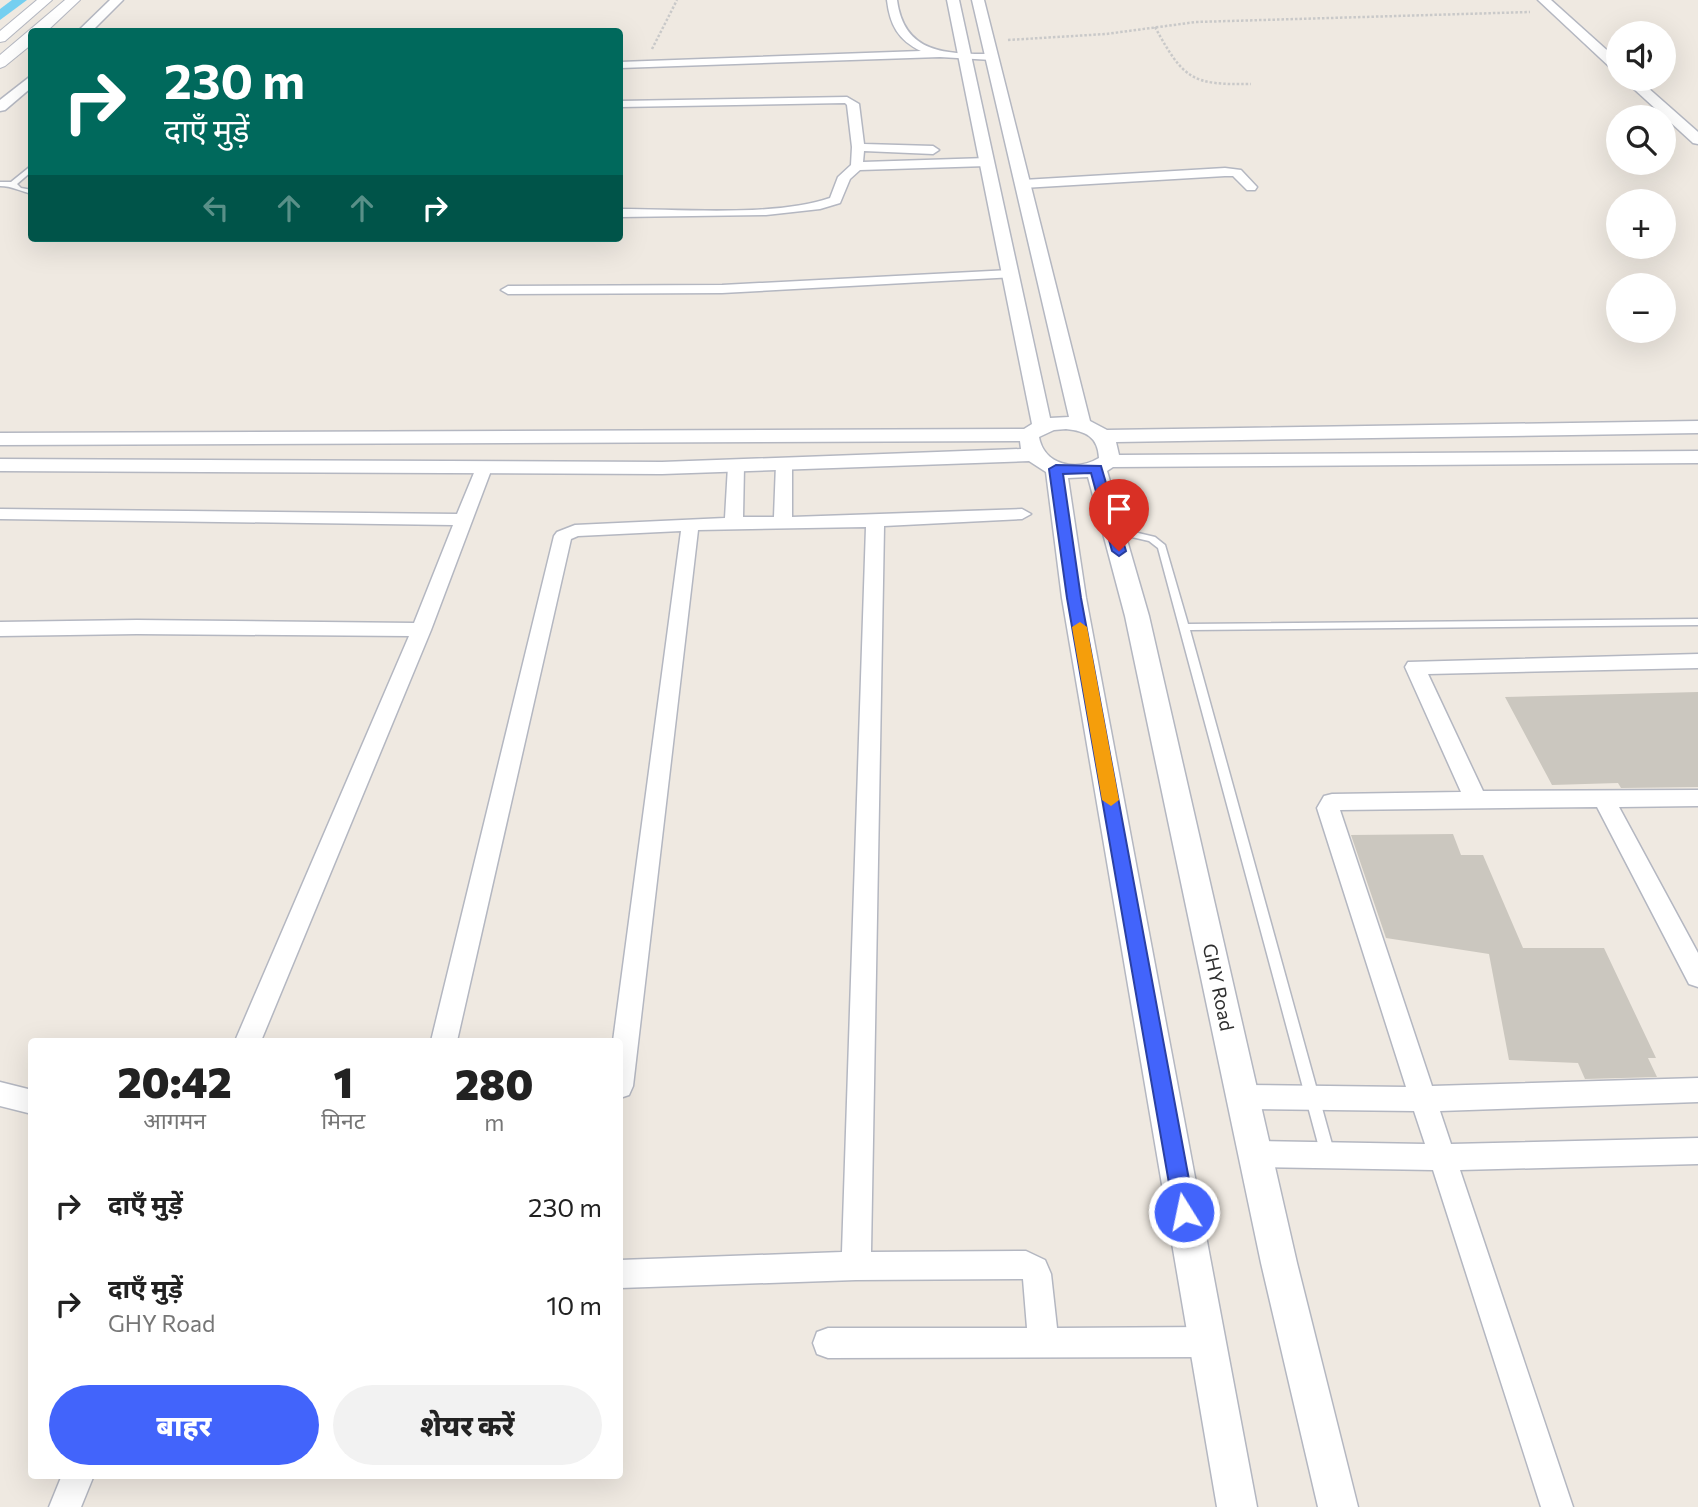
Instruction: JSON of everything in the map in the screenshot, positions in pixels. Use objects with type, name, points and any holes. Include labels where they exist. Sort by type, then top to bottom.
[{"type":"main road","points":[[0,38],[45,0]]},
{"type":"main road","points":[[42,28],[73,0]]},
{"type":"main road","points":[[0,63],[28,39]]},
{"type":"street","points":[[87,28],[117,0]]},
{"type":"street","points":[[892,0],[893,14],[906,38],[920,48],[939,54]]},
{"type":"street","points":[[953,0],[1010,274],[1040,446],[1074,598],[1237,1507]]},
{"type":"street","points":[[978,0],[1081,425]]},
{"type":"street","points":[[1544,0],[1606,56]]},
{"type":"street","points":[[623,65],[939,54],[965,57],[990,49]]},
{"type":"street","points":[[1643,91],[1698,140]]},
{"type":"street","points":[[0,107],[24,92]]},
{"type":"street","points":[[623,104],[847,100],[853,104],[858,147],[857,166]]},
{"type":"street","points":[[858,147],[985,156]]},
{"type":"street","points":[[623,213],[733,211],[824,205],[835,200],[844,177],[857,166],[985,156]]},
{"type":"street","points":[[1023,184],[1225,172],[1237,173],[1251,187]]},
{"type":"street","points":[[508,290],[722,289],[1010,274]]},
{"type":"street","points":[[0,465],[484,468],[736,466],[1040,446],[1068,423],[1081,425],[1104,436],[1698,427]]},
{"type":"street","name":"GHY Road","points":[[1104,436],[1110,443],[1103,465],[1113,530],[1137,616],[1255,1154],[1338,1507]]},
{"type":"street","points":[[54,465],[73,438]]},
{"type":"street","points":[[0,439],[1040,446],[1077,471],[1103,465],[1698,457]]},
{"type":"street","points":[[783,523],[784,464]]},
{"type":"street","points":[[734,523],[736,466]]},
{"type":"street","points":[[249,1038],[421,630],[484,468]]},
{"type":"street","points":[[0,514],[464,520]]},
{"type":"street","points":[[445,1038],[564,536],[575,531],[734,523],[875,521],[1023,514]]},
{"type":"street","points":[[856,1266],[875,521]]},
{"type":"street","points":[[623,1062],[691,526]]},
{"type":"street","points":[[0,629],[137,626],[421,630]]},
{"type":"street","points":[[1476,800],[1416,667],[1698,661]]},
{"type":"street","points":[[1557,1507],[1328,808],[1337,801],[1698,798]]},
{"type":"street","points":[[1604,799],[1698,976]]},
{"type":"street","points":[[1243,1097],[1423,1099],[1698,1090]]},
{"type":"street","points":[[0,1094],[28,1101]]},
{"type":"street","points":[[1255,1154],[1442,1157],[1698,1151]]},
{"type":"street","points":[[623,1274],[856,1266],[1032,1267],[1037,1274],[1043,1341]]},
{"type":"street","points":[[828,1343],[1208,1342]]},
{"type":"street","points":[[65,1507],[76,1479]]},
{"type":"lane","points":[[13,184],[28,171]]},
{"type":"lane","points":[[0,184],[13,184],[28,191]]},
{"type":"lane","points":[[1113,530],[1152,539],[1162,547],[1328,1155]]},
{"type":"lane","points":[[1184,627],[1698,622]]},
{"type":"path","points":[[643,64],[677,0]]},
{"type":"path","points":[[990,49],[1217,21],[1555,11]]},
{"type":"path","points":[[1155,27],[1195,80],[1209,84],[1251,84]]},
{"type":"building","points":[[1698,692],[1698,787],[1621,788],[1618,783],[1552,785],[1505,697]]},
{"type":"building","points":[[1453,834],[1461,855],[1483,855],[1523,948],[1604,948],[1656,1058],[1648,1058],[1657,1077],[1585,1079],[1578,1063],[1509,1060],[1489,954],[1386,938],[1351,835]]},
{"type":"waterway","points":[[0,16],[20,0]]},
{"type":"slow traffic","points":[[1080,627],[1111,800]]},
{"type":"route","points":[[1119,551],[1096,469],[1056,469],[1074,598],[1184,1212]]}]
